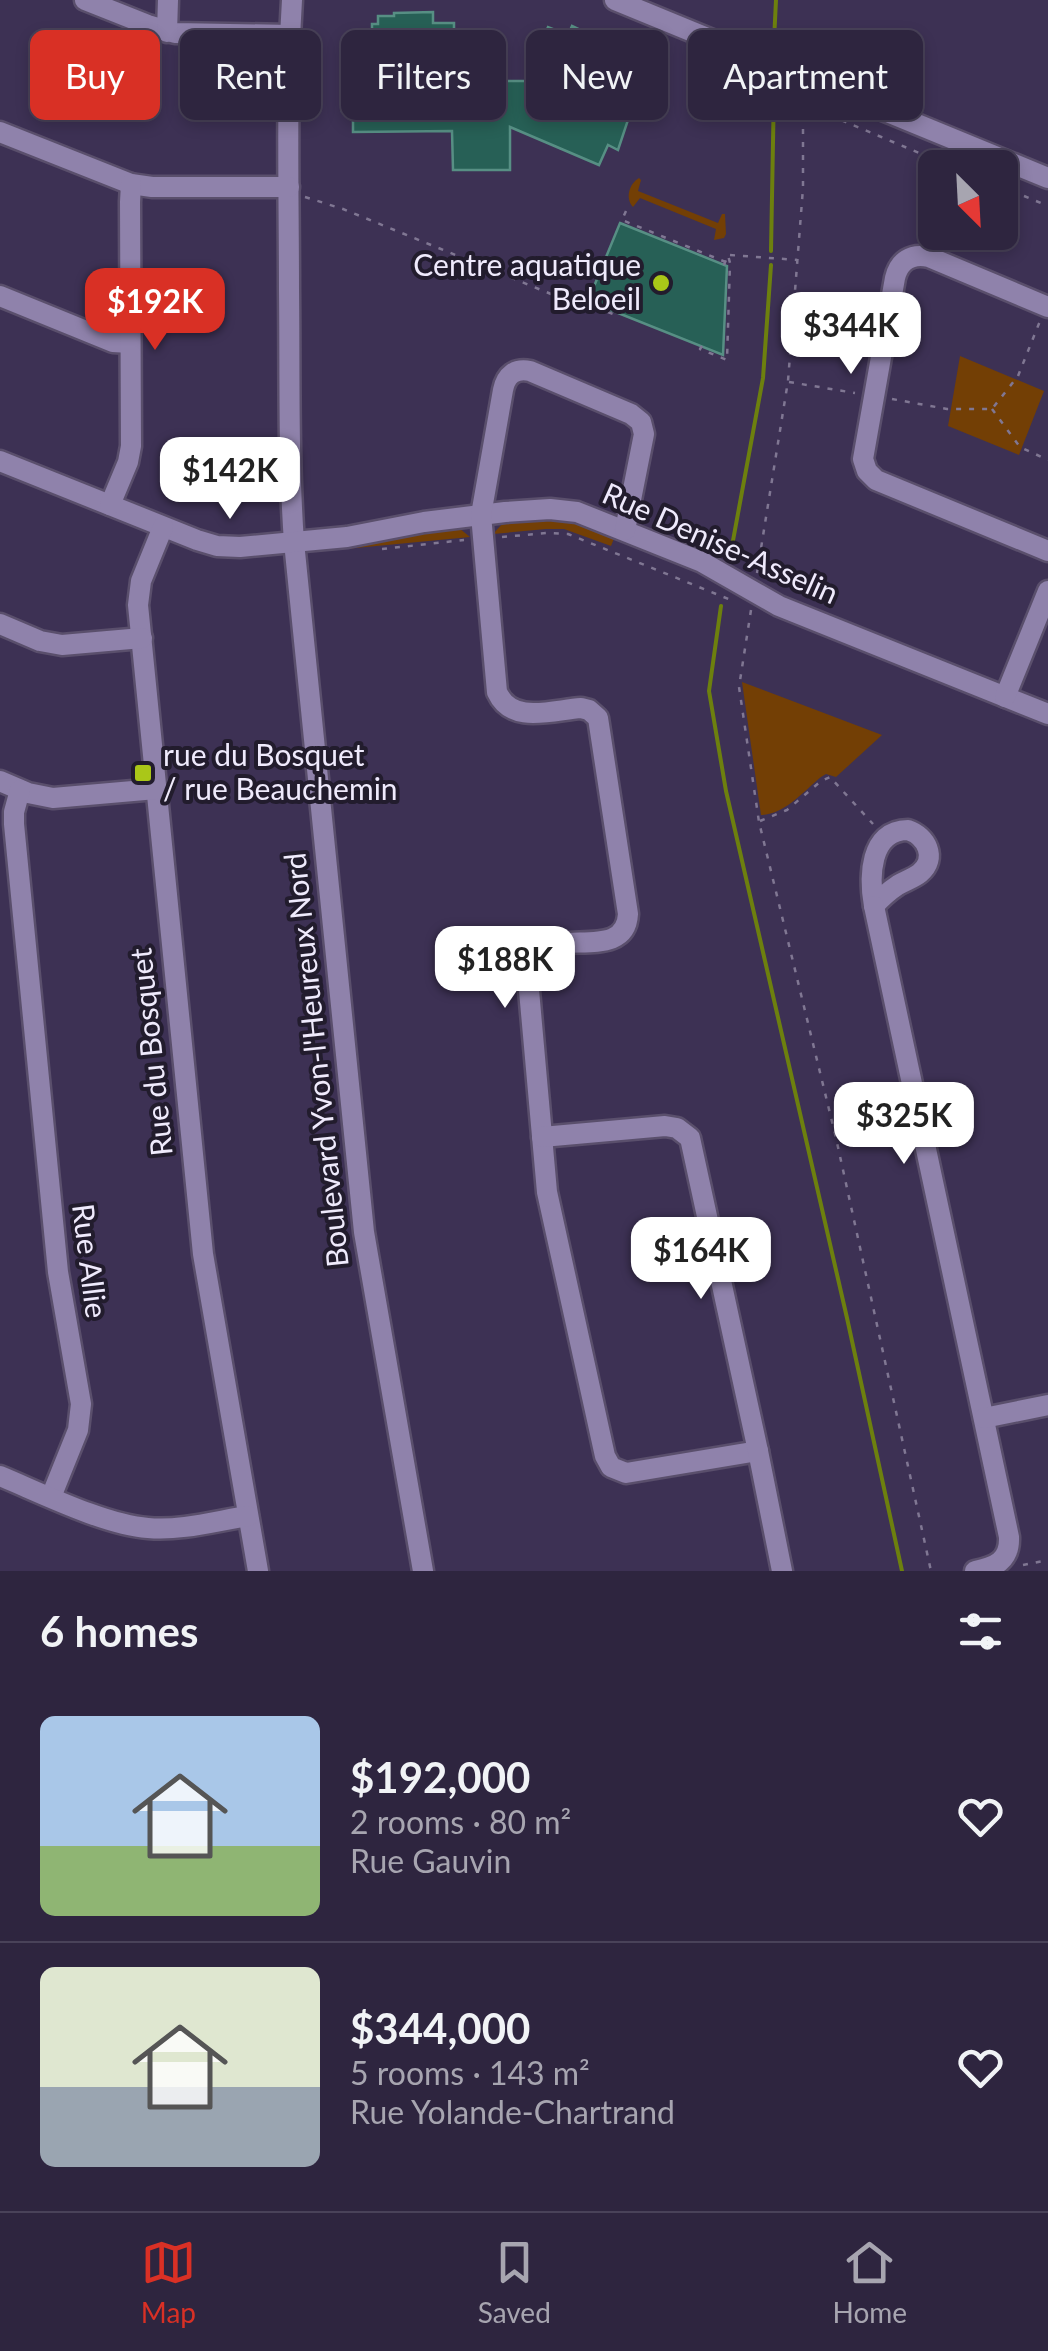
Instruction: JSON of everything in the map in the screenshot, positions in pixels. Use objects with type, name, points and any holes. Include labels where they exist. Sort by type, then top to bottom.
[{"type":"street","points":[[85,0],[180,34]]},
{"type":"street","points":[[167,32],[168,0]]},
{"type":"street","name":"Boulevard Yvon-l'Heureux Nord","points":[[290,30],[292,0]]},
{"type":"street","points":[[616,0],[688,30]]},
{"type":"street","name":"Boulevard Yvon-l'Heureux Nord","points":[[289,120],[294,542],[364,1232],[423,1571]]},
{"type":"street","points":[[906,120],[1048,178]]},
{"type":"street","points":[[0,132],[132,184],[289,191]]},
{"type":"street","points":[[110,505],[131,446],[132,184]]},
{"type":"street","points":[[1045,311],[929,257],[916,256],[904,261],[896,271],[864,454],[866,471],[876,480],[1048,550]]},
{"type":"street","points":[[0,296],[113,342],[130,343]]},
{"type":"street","points":[[624,530],[644,438],[641,422],[631,414],[522,370],[512,373],[505,382],[481,515],[497,692],[503,704],[518,713],[581,708],[598,718],[628,914],[624,930],[615,938],[545,946],[529,959],[526,972],[547,1192],[608,1464],[618,1472],[630,1473],[758,1451]]},
{"type":"street","name":"Rue Denise-Asselin","points":[[0,461],[162,527],[224,547],[362,535],[481,515],[550,509],[586,514],[714,568],[768,601],[1048,714]]},
{"type":"street","name":"Rue du Bosquet","points":[[162,527],[138,599],[202,1254],[258,1571]]},
{"type":"street","points":[[1005,697],[1048,590]]},
{"type":"street","points":[[0,624],[62,644],[142,638]]},
{"type":"street","points":[[10,786],[62,798],[156,789]]},
{"type":"street","name":"Rue Allie","points":[[10,786],[56,1254],[81,1404],[78,1430],[52,1497]]},
{"type":"street","points":[[874,906],[1009,1546],[997,1565],[974,1571]]},
{"type":"street","points":[[542,1137],[669,1126],[690,1138],[782,1571]]},
{"type":"street","points":[[984,1418],[1048,1405]]},
{"type":"street","points":[[0,1476],[120,1523],[150,1529],[248,1516]]},
{"type":"path","points":[[755,582],[788,382],[798,260],[803,120]]},
{"type":"path","points":[[841,120],[918,152]]},
{"type":"path","points":[[289,191],[344,208],[552,294],[613,314],[614,311]]},
{"type":"path","points":[[1018,194],[1048,206]]},
{"type":"path","points":[[626,211],[622,220],[727,264]]},
{"type":"path","points":[[702,346],[700,349],[727,360],[728,255],[798,260]]},
{"type":"path","points":[[992,409],[1018,376],[1045,311]]},
{"type":"path","points":[[788,382],[864,394]]},
{"type":"path","points":[[883,398],[947,410],[992,409]]},
{"type":"path","points":[[992,409],[1020,448],[1048,460]]},
{"type":"path","points":[[374,550],[470,540]]},
{"type":"path","points":[[751,608],[739,687],[758,822],[836,1138],[931,1571]]},
{"type":"path","points":[[758,822],[787,810],[830,778],[879,831]]},
{"type":"path","points":[[1026,1571],[1022,1565],[1048,1560]]},
{"type":"shaded area","points":[[639,178],[638,191],[718,223],[725,214],[724,238],[714,240],[716,229],[640,198],[633,207],[629,191]]},
{"type":"shaded area","points":[[960,356],[1044,391],[1019,455],[948,426]]},
{"type":"shaded area","points":[[550,518],[580,522],[615,536],[611,546],[564,529],[493,534],[503,523]]},
{"type":"shaded area","points":[[459,528],[470,537],[314,552],[408,533]]},
{"type":"shaded area","points":[[742,682],[882,735],[836,777],[826,774],[786,806],[761,815]]},
{"type":"building","points":[[433,12],[433,23],[454,23],[454,30],[372,30],[372,24],[378,24],[378,16]]},
{"type":"building","points":[[526,79],[526,120],[628,120],[618,150],[608,145],[599,165],[510,127],[510,170],[453,170],[452,131],[353,132],[353,120],[506,120],[506,81]]},
{"type":"building","name":"Centre aquatique Beloeil","points":[[620,223],[727,266],[723,355],[588,301]]},
{"type":"waterway","points":[[775,30],[776,0]]},
{"type":"waterway","points":[[771,251],[773,120]]},
{"type":"waterway","points":[[732,546],[763,378],[771,265]]},
{"type":"waterway","points":[[721,606],[709,691],[726,791],[902,1571]]},
{"type":"place","name":"Centre aquatique Beloeil","points":[[661,283]]},
{"type":"place","name":"rue du Bosquet / rue Beauchemin","points":[[143,773]]}]
